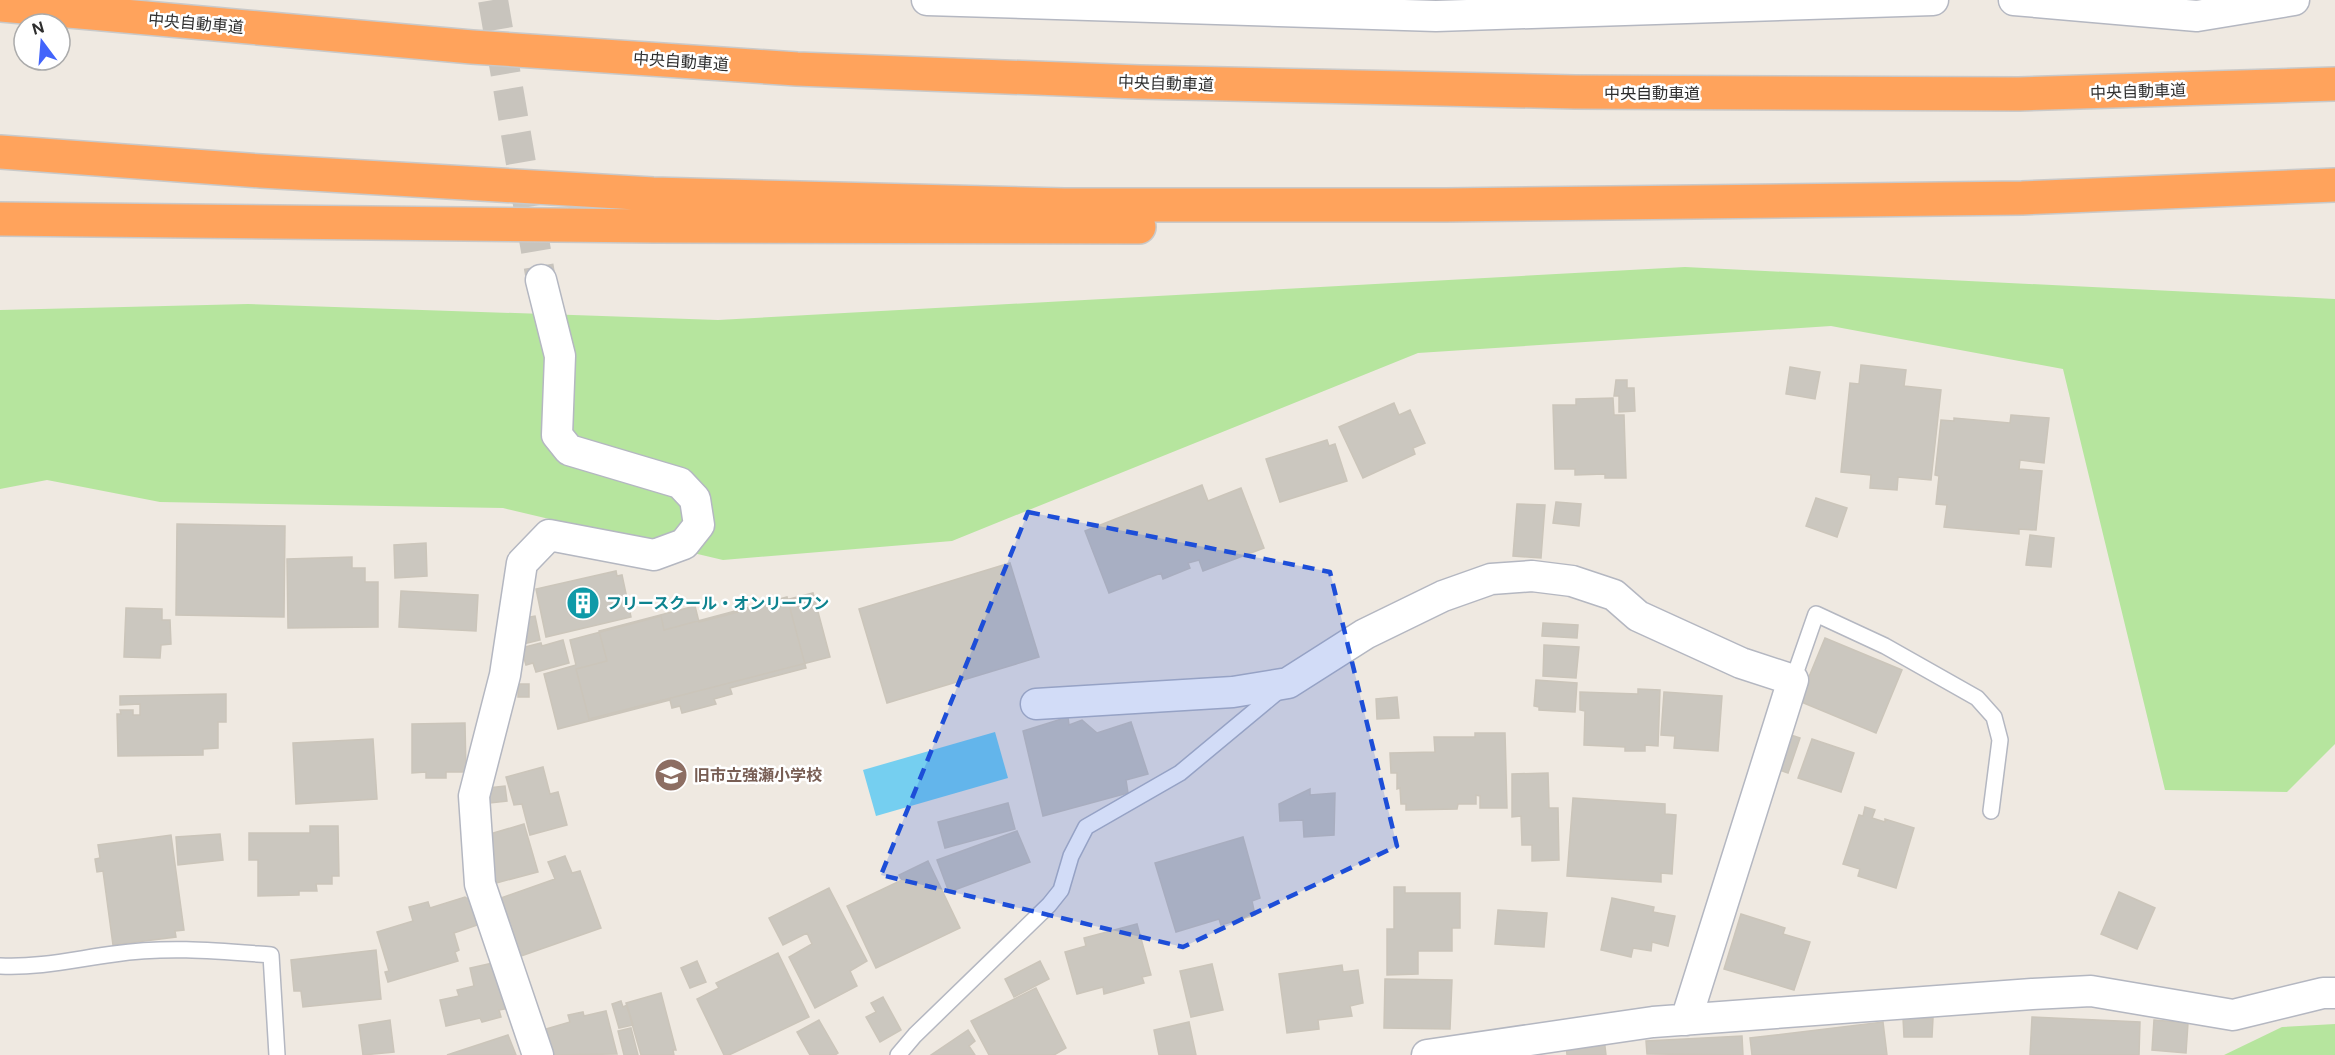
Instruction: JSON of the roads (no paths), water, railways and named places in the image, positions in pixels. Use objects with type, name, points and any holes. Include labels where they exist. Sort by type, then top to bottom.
[{"type":"highway","name":"中央自動車道","points":[[0,5],[472,47],[797,69],[1139,82],[1575,92],[2007,94],[2335,84]]},
{"type":"highway","points":[[0,152],[249,170],[653,194],[1064,205],[1458,205],[2022,198]]},
{"type":"highway","points":[[0,219],[1064,228],[1444,223],[2335,185]]},
{"type":"street","points":[[927,0],[1436,16],[1933,0]]},
{"type":"street","points":[[2014,0],[2197,16],[2294,0]]},
{"type":"street","points":[[538,1055],[480,884],[474,796],[505,675],[522,563],[549,535],[654,555],[684,544],[699,525],[695,499],[680,483],[569,450],[556,435],[560,356],[542,280]]},
{"type":"street","points":[[1036,704],[1233,692],[1288,683],[1365,634],[1443,596],[1491,579],[1532,576],[1572,581],[1614,595],[1638,616],[1741,663],[1793,680],[1686,1020]]},
{"type":"street","points":[[1427,1055],[1551,1046],[1686,1020],[2032,994],[2091,992],[2233,1015],[2323,993],[2335,993]]},
{"type":"lane","points":[[1793,680],[1816,614],[1885,646],[1977,698],[1994,717],[2000,740],[1990,811]]},
{"type":"lane","points":[[898,1055],[915,1035],[1049,905],[1060,890],[1071,856],[1086,827],[1180,772],[1288,683]]},
{"type":"lane","points":[[0,966],[24,967],[115,954],[181,948],[271,955],[277,1055]]},
{"type":"water","points":[[995,732],[1008,778],[876,816],[863,770]]},
{"type":"tunnel","points":[[493,0],[541,280]]},
{"type":"place","name":"フリースクール・オンリーワン","points":[[583,603]]},
{"type":"place","name":"旧市立強瀬小学校","points":[[671,775]]}]
